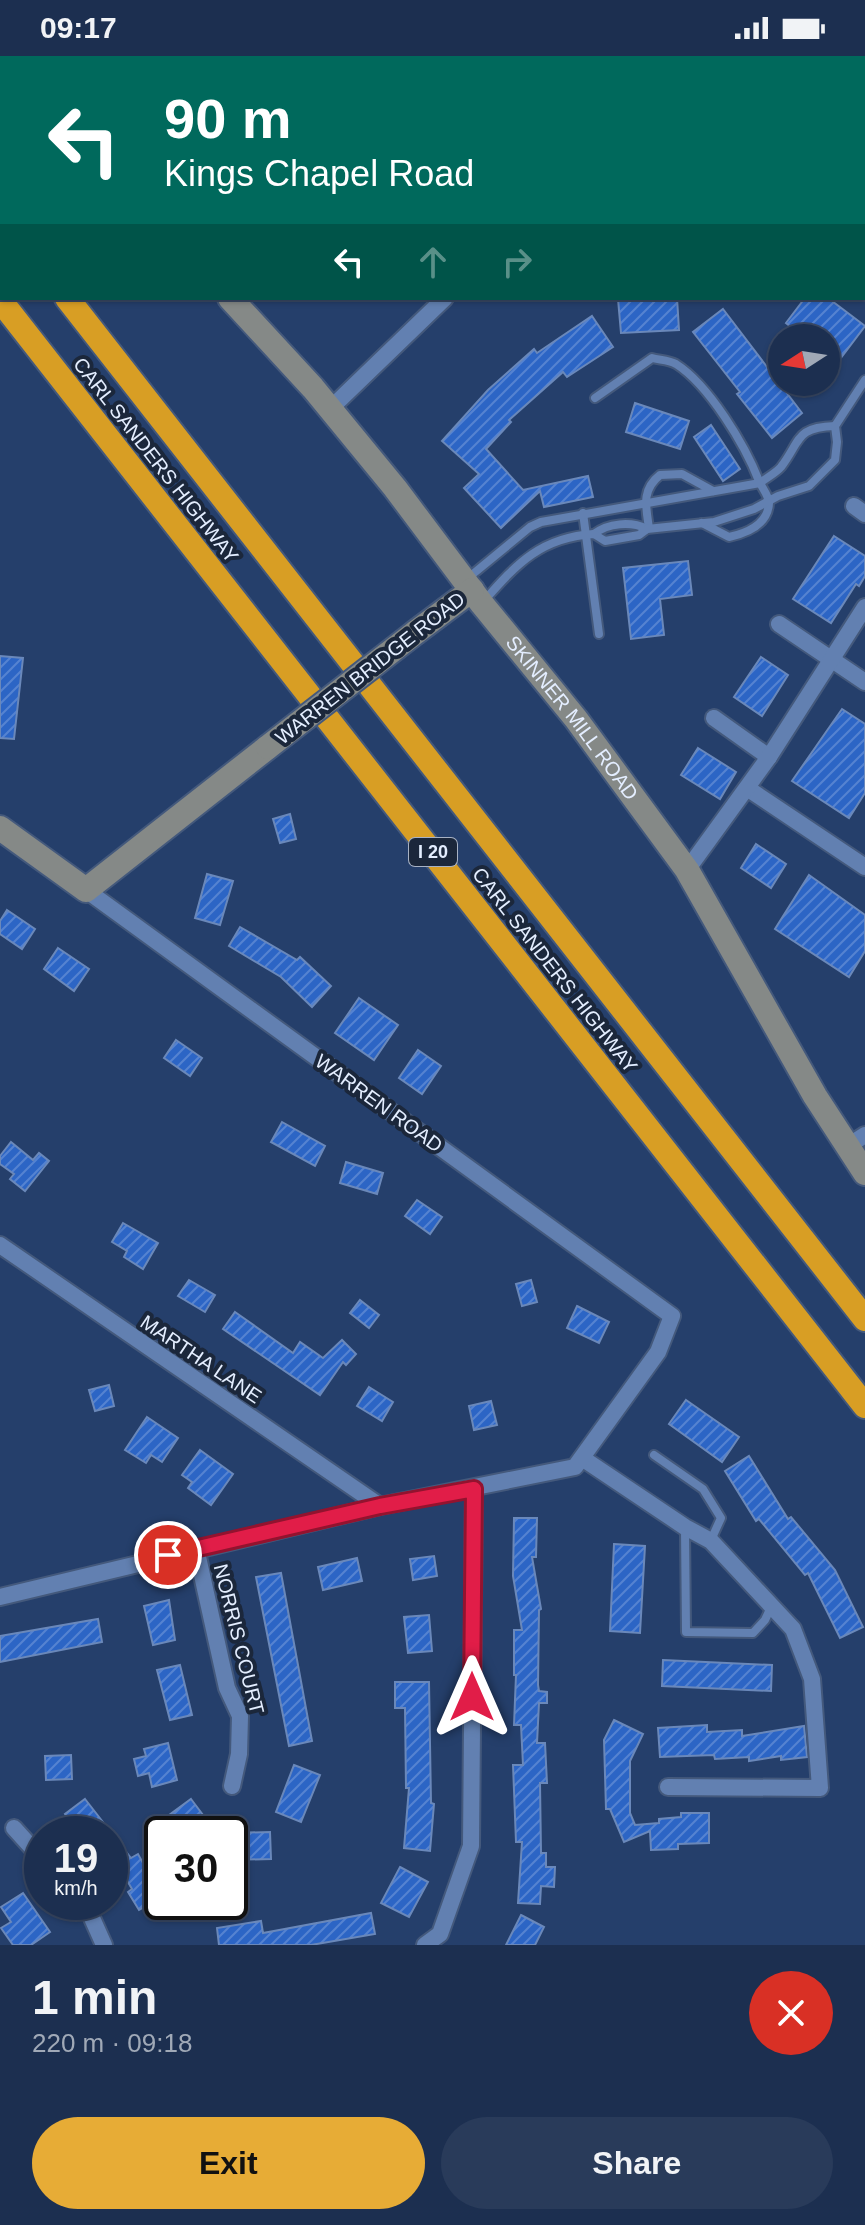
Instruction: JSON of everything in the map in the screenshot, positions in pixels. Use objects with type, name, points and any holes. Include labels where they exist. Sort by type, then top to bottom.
[{"type":"highway","name":"CARL SANDERS HIGHWAY","points":[[0,300],[865,1406]]},
{"type":"highway","name":"CARL SANDERS HIGHWAY","points":[[69,300],[865,1319]]},
{"type":"street","name":"SKINNER MILL ROAD","points":[[232,300],[330,409],[395,488],[576,719],[687,870],[815,1096],[856,1140],[865,1173]]},
{"type":"street","points":[[330,409],[443,300]]},
{"type":"street","name":"WARREN BRIDGE ROAD","points":[[86,890],[416,632],[473,591]]},
{"type":"street","points":[[687,870],[769,757],[865,607]]},
{"type":"street","points":[[779,624],[865,682]]},
{"type":"street","points":[[714,718],[769,757]]},
{"type":"street","points":[[747,788],[865,867]]},
{"type":"street","name":"WARREN ROAD","points":[[0,828],[672,1316],[658,1352],[582,1458]]},
{"type":"street","name":"MARTHA LANE","points":[[0,1245],[380,1506]]},
{"type":"street","points":[[0,1597],[380,1506],[575,1467],[582,1458],[711,1541],[793,1629],[812,1679],[820,1788],[668,1787]]},
{"type":"street","points":[[425,1945],[440,1934],[471,1846],[474,1489]]},
{"type":"street","name":"NORRIS COURT","points":[[196,1548],[227,1688],[240,1716],[239,1754],[232,1786]]},
{"type":"street","points":[[14,1828],[24,1839]]},
{"type":"street","points":[[93,1920],[104,1945]]},
{"type":"lane","points":[[595,398],[652,358],[674,363],[701,387],[752,460],[769,501],[758,526],[744,534],[729,537],[702,523]]},
{"type":"lane","points":[[473,591],[508,573],[543,546],[590,534],[605,541],[639,535],[648,528],[702,523],[754,509],[809,486],[835,460],[835,426],[865,380]]},
{"type":"lane","points":[[473,591],[530,527],[583,513],[760,483],[781,468],[789,451],[803,434],[816,426],[835,426]]},
{"type":"lane","points":[[648,528],[647,488],[660,475],[669,473],[697,480],[714,491]]},
{"type":"lane","points":[[583,513],[590,534],[599,634]]},
{"type":"lane","points":[[654,1455],[703,1489],[721,1518],[711,1541]]},
{"type":"lane","points":[[685,1527],[686,1632],[753,1633],[765,1620],[771,1607]]},
{"type":"building","points":[[618,300],[677,300],[679,330],[621,333]]},
{"type":"building","points":[[803,300],[831,300],[865,326],[840,359],[840,324],[787,324]]},
{"type":"building","points":[[723,309],[768,368],[768,396],[789,396],[802,413],[772,438],[693,332]]},
{"type":"building","points":[[592,316],[613,347],[567,377],[563,372],[509,420],[511,422],[486,449],[523,490],[588,476],[593,497],[544,507],[540,491],[501,528],[464,488],[479,474],[442,441],[488,390],[534,349],[537,353]]},
{"type":"building","points":[[635,403],[689,421],[680,449],[626,432]]},
{"type":"building","points":[[711,425],[740,469],[723,481],[694,437]]},
{"type":"building","points":[[834,536],[865,556],[865,576],[859,586],[856,584],[831,623],[793,599]]},
{"type":"building","points":[[688,561],[692,595],[660,599],[664,635],[631,639],[623,568]]},
{"type":"building","points":[[0,656],[23,658],[14,739],[0,738]]},
{"type":"building","points":[[761,657],[788,675],[762,716],[734,697]]},
{"type":"building","points":[[842,709],[865,724],[865,793],[849,818],[792,781]]},
{"type":"building","points":[[698,748],[736,772],[720,799],[681,775]]},
{"type":"building","points":[[290,814],[296,839],[280,843],[273,819]]},
{"type":"building","points":[[756,844],[786,864],[771,888],[741,868]]},
{"type":"building","points":[[207,874],[233,881],[220,925],[195,918]]},
{"type":"building","points":[[809,875],[865,915],[865,951],[849,977],[775,929]]},
{"type":"building","points":[[7,910],[35,929],[22,949],[0,934],[0,921]]},
{"type":"building","points":[[240,927],[297,960],[300,957],[331,986],[312,1007],[281,977],[229,946]]},
{"type":"building","points":[[58,948],[89,969],[74,991],[44,969]]},
{"type":"building","points":[[359,998],[398,1025],[374,1060],[335,1033]]},
{"type":"building","points":[[176,1040],[202,1058],[190,1076],[164,1058]]},
{"type":"building","points":[[418,1050],[441,1066],[422,1094],[399,1078]]},
{"type":"building","points":[[282,1122],[325,1146],[315,1166],[271,1142]]},
{"type":"building","points":[[11,1142],[33,1160],[39,1153],[49,1161],[25,1191],[10,1179],[14,1174],[0,1164],[0,1156]]},
{"type":"building","points":[[346,1162],[383,1173],[377,1194],[340,1183]]},
{"type":"building","points":[[417,1200],[442,1217],[430,1234],[405,1216]]},
{"type":"building","points":[[123,1223],[158,1243],[143,1269],[124,1257],[127,1251],[112,1242]]},
{"type":"building","points":[[189,1280],[215,1295],[205,1312],[178,1296]]},
{"type":"building","points":[[531,1280],[537,1302],[522,1306],[516,1284]]},
{"type":"building","points":[[360,1300],[379,1315],[369,1328],[350,1313]]},
{"type":"building","points":[[577,1306],[609,1322],[599,1343],[567,1328]]},
{"type":"building","points":[[235,1312],[293,1353],[300,1342],[323,1358],[342,1340],[356,1354],[346,1365],[343,1362],[320,1395],[223,1329]]},
{"type":"building","points":[[109,1385],[114,1406],[95,1411],[89,1390]]},
{"type":"building","points":[[369,1387],[393,1402],[382,1421],[357,1406]]},
{"type":"building","points":[[686,1400],[739,1437],[722,1462],[669,1424]]},
{"type":"building","points":[[491,1401],[497,1425],[474,1430],[469,1406]]},
{"type":"building","points":[[147,1417],[178,1438],[162,1462],[151,1455],[146,1463],[125,1450]]},
{"type":"building","points":[[200,1450],[233,1474],[211,1505],[188,1488],[192,1482],[182,1475]]},
{"type":"building","points":[[749,1456],[788,1519],[791,1517],[835,1570],[863,1627],[840,1638],[808,1573],[805,1575],[759,1519],[756,1521],[725,1471]]},
{"type":"building","points":[[514,1518],[537,1518],[536,1557],[532,1557],[541,1609],[538,1685],[539,1691],[547,1692],[547,1703],[539,1703],[537,1743],[545,1743],[547,1783],[540,1783],[541,1853],[546,1853],[546,1867],[555,1867],[554,1887],[541,1886],[540,1904],[518,1903],[522,1842],[516,1842],[513,1765],[523,1765],[521,1725],[514,1725],[514,1630],[522,1630],[513,1576]]},
{"type":"building","points":[[614,1544],[645,1546],[640,1633],[610,1631]]},
{"type":"building","points":[[434,1556],[437,1576],[413,1580],[410,1559]]},
{"type":"building","points":[[357,1558],[362,1581],[323,1590],[318,1567]]},
{"type":"building","points":[[281,1573],[312,1741],[289,1746],[256,1577]]},
{"type":"building","points":[[169,1600],[175,1640],[153,1645],[144,1606]]},
{"type":"building","points":[[429,1615],[432,1651],[408,1653],[404,1617]]},
{"type":"building","points":[[98,1619],[102,1642],[0,1662],[0,1636]]},
{"type":"building","points":[[663,1660],[772,1665],[771,1691],[662,1686]]},
{"type":"building","points":[[180,1665],[192,1715],[170,1720],[157,1670]]},
{"type":"building","points":[[395,1682],[429,1682],[431,1803],[434,1804],[430,1851],[404,1848],[409,1788],[406,1788],[405,1708],[395,1708]]},
{"type":"building","points":[[614,1720],[643,1734],[630,1761],[630,1813],[635,1825],[659,1823],[659,1819],[681,1817],[681,1813],[709,1813],[709,1843],[678,1844],[678,1849],[651,1850],[650,1831],[624,1842],[610,1809],[606,1809],[604,1740]]},
{"type":"building","points":[[707,1725],[707,1732],[742,1730],[742,1736],[804,1726],[807,1757],[781,1760],[781,1756],[749,1761],[749,1757],[715,1759],[714,1755],[660,1757],[658,1728]]},
{"type":"building","points":[[168,1743],[177,1780],[152,1787],[149,1773],[138,1776],[134,1759],[146,1756],[144,1749]]},
{"type":"building","points":[[71,1755],[72,1779],[46,1780],[45,1756]]},
{"type":"building","points":[[294,1765],[320,1775],[301,1822],[276,1812]]},
{"type":"building","points":[[85,1799],[98,1816],[66,1816],[65,1814]]},
{"type":"building","points":[[191,1799],[204,1816],[168,1816]]},
{"type":"building","points":[[270,1832],[271,1859],[248,1860],[248,1833]]},
{"type":"building","points":[[128,1854],[131,1858],[138,1854],[144,1865],[144,1907],[139,1910],[128,1892],[132,1889],[128,1882]]},
{"type":"building","points":[[400,1867],[428,1882],[409,1917],[381,1903]]},
{"type":"building","points":[[23,1893],[24,1920],[42,1920],[50,1932],[31,1945],[13,1945],[1,1928],[11,1922],[1,1907]]},
{"type":"building","points":[[371,1913],[375,1934],[311,1945],[219,1945],[217,1928],[261,1921],[263,1933]]},
{"type":"building","points":[[521,1915],[544,1927],[535,1945],[506,1945]]},
{"type":"route","points":[[168,1555],[380,1506],[474,1489],[472,1697]]}]
